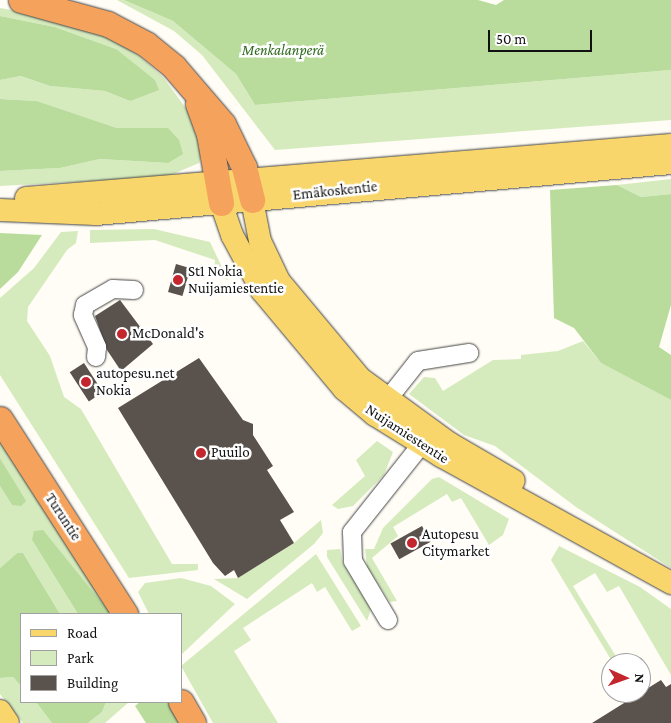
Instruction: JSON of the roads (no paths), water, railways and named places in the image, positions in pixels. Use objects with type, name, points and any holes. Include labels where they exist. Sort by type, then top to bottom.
[{"type":"highway","points":[[20,0],[76,13],[128,34],[190,85],[223,124],[250,191]]},
{"type":"highway","points":[[190,85],[209,134],[219,194]]},
{"type":"highway","name":"Turuntie","points":[[0,419],[125,613]]},
{"type":"highway","points":[[182,703],[193,723]]},
{"type":"main road","name":"Emäkoskentie","points":[[0,210],[96,214],[219,194],[671,145]]},
{"type":"main road","name":"Emäkoskentie","points":[[250,191],[671,163]]},
{"type":"main road","name":"Nuijamiestentie","points":[[250,191],[260,241],[279,281],[321,335],[361,379],[382,408]]},
{"type":"main road","name":"Emäkoskentie","points":[[0,199],[219,194]]},
{"type":"main road","name":"Nuijamiestentie","points":[[219,194],[232,235],[262,291],[344,389],[382,408],[427,438],[671,583]]},
{"type":"main road","name":"Nuijamiestentie","points":[[427,438],[671,575]]},
{"type":"main road","points":[[0,711],[8,723]]},
{"type":"street","points":[[96,357],[97,347],[83,315],[85,305],[113,289],[134,290]]},
{"type":"street","points":[[382,408],[418,361],[469,353]]},
{"type":"street","points":[[388,620],[353,561],[352,532],[427,438]]},
{"type":"place","name":"St1 Nokia Nuijamiestentie","points":[[178,280]]},
{"type":"place","name":"McDonald's","points":[[122,334]]},
{"type":"place","name":"autopesu.net Nokia","points":[[86,382]]},
{"type":"place","name":"Puuilo","points":[[201,453]]},
{"type":"place","name":"Autopesu Citymarket","points":[[412,543]]},
{"type":"park label","name":"Menkalanperä","points":[[283,51]]}]
